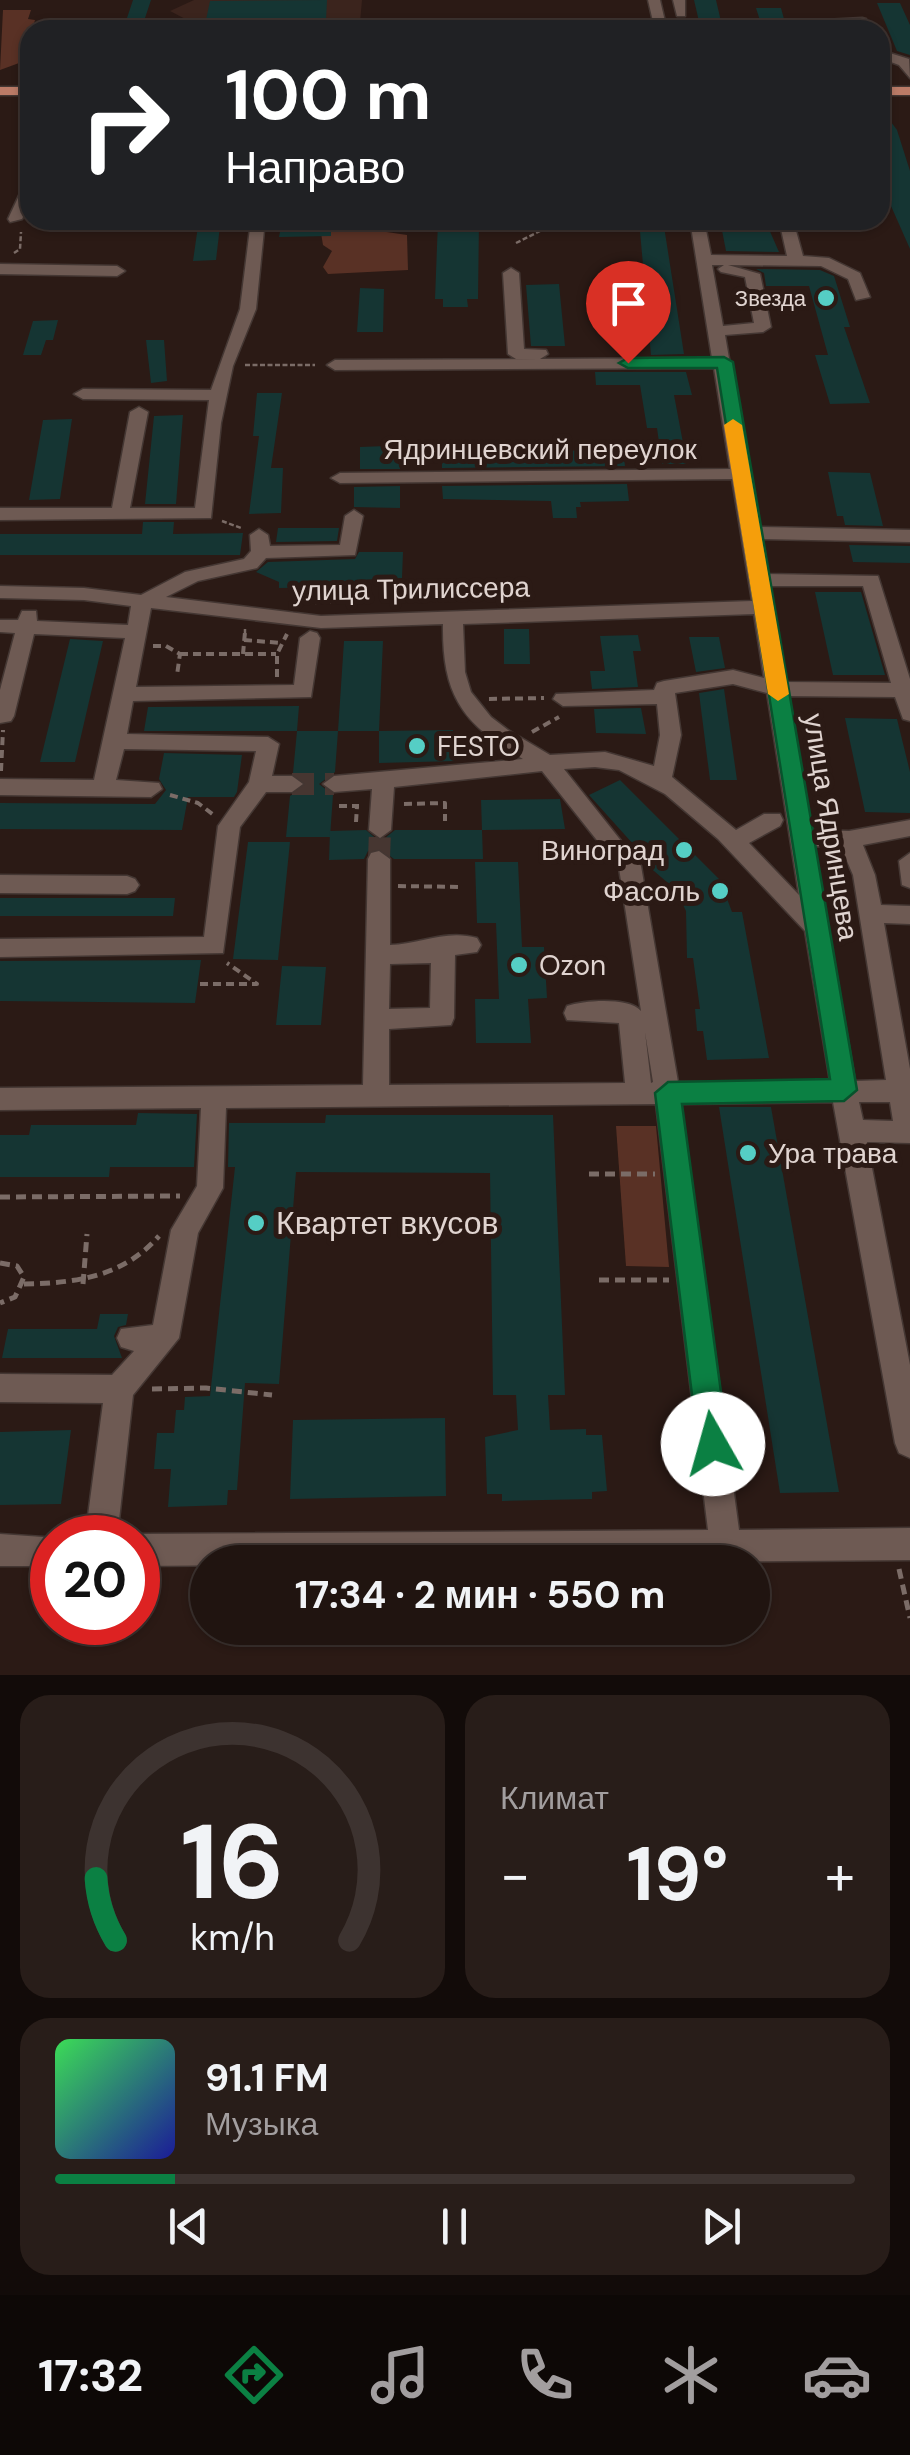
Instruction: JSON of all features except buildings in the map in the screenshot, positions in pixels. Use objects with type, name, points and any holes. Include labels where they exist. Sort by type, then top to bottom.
[{"type":"street","points":[[890,57],[904,62],[910,74]]},
{"type":"street","points":[[15,219],[20,208]]},
{"type":"street","points":[[0,514],[120,514],[205,508],[218,395],[248,309],[257,230]]},
{"type":"street","name":"улица Ядринцева","points":[[699,230],[844,1090],[910,1443]]},
{"type":"street","points":[[788,230],[796,260]]},
{"type":"street","points":[[707,264],[824,261],[854,276],[862,297]]},
{"type":"street","points":[[707,264],[750,270],[763,327],[719,331]]},
{"type":"street","points":[[0,269],[117,271]]},
{"type":"street","points":[[511,273],[516,354],[594,353]]},
{"type":"street","points":[[335,365],[724,362]]},
{"type":"street","points":[[83,394],[218,395]]},
{"type":"street","points":[[120,514],[139,412]]},
{"type":"street","name":"Ядринцевский переулок","points":[[340,478],[740,474]]},
{"type":"street","points":[[103,788],[142,602],[192,576],[250,564],[260,544],[348,551],[354,516]]},
{"type":"street","points":[[752,533],[910,536]]},
{"type":"street","points":[[760,580],[871,580],[910,714]]},
{"type":"street","name":"улица Трилиссера","points":[[0,592],[84,594],[321,622],[764,607]]},
{"type":"street","points":[[2,716],[34,593]]},
{"type":"street","points":[[453,617],[450,666],[456,689],[494,732],[541,751],[628,764],[660,782],[695,806],[816,927]]},
{"type":"street","points":[[0,626],[135,638]]},
{"type":"street","points":[[124,694],[304,692],[310,638]]},
{"type":"street","points":[[654,668],[669,691],[672,732],[668,764],[660,782]]},
{"type":"street","points":[[564,699],[669,691],[734,677],[778,689],[904,690]]},
{"type":"street","points":[[0,948],[215,946],[228,826],[260,784],[268,744],[115,741]]},
{"type":"street","points":[[334,784],[382,781],[541,751]]},
{"type":"street","points":[[541,751],[630,866],[668,1093],[725,1544]]},
{"type":"street","points":[[380,830],[382,781]]},
{"type":"street","points":[[260,784],[292,784]]},
{"type":"street","points":[[0,787],[151,789]]},
{"type":"street","points":[[732,843],[772,820]]},
{"type":"street","points":[[802,838],[849,838],[910,828]]},
{"type":"street","points":[[849,838],[864,874],[909,1132],[852,1131]]},
{"type":"street","points":[[376,1094],[379,859]]},
{"type":"street","points":[[910,861],[910,879]]},
{"type":"street","points":[[0,884],[127,885]]},
{"type":"street","points":[[871,914],[910,915]]},
{"type":"street","points":[[378,951],[469,945]]},
{"type":"street","points":[[377,1020],[442,1018],[443,952],[378,951]]},
{"type":"street","points":[[576,1013],[630,1014],[640,1093]]},
{"type":"street","points":[[0,1100],[900,1091]]},
{"type":"street","points":[[104,1515],[119,1390],[165,1338],[185,1230],[206,1196],[214,1096]]},
{"type":"street","points":[[131,1338],[165,1338]]},
{"type":"street","points":[[0,1388],[119,1390]]},
{"type":"street","points":[[160,1550],[910,1544]]},
{"type":"street","points":[[0,1550],[30,1551]]},
{"type":"path","points":[[15,219],[20,230]]},
{"type":"path","points":[[11,255],[24,238],[20,230]]},
{"type":"path","points":[[516,243],[542,230]]},
{"type":"path","points":[[225,366],[335,365]]},
{"type":"path","points":[[205,508],[260,544]]},
{"type":"path","points":[[243,654],[246,624]]},
{"type":"path","points":[[276,692],[277,654],[289,630]]},
{"type":"path","points":[[135,638],[180,654],[277,654]]},
{"type":"path","points":[[244,640],[282,643]]},
{"type":"path","points":[[174,693],[180,654]]},
{"type":"path","points":[[480,690],[497,708]]},
{"type":"path","points":[[489,699],[564,699],[563,714],[528,734],[541,751]]},
{"type":"path","points":[[0,787],[2,716]]},
{"type":"path","points":[[151,789],[198,803],[228,826]]},
{"type":"path","points":[[356,822],[357,806]]},
{"type":"path","points":[[378,884],[461,886]]},
{"type":"path","points":[[200,984],[258,984],[233,970],[215,946]]},
{"type":"path","points":[[590,1174],[678,1174]]},
{"type":"path","points":[[0,1197],[206,1196]]},
{"type":"path","points":[[24,1284],[83,1284],[148,1250],[162,1231]]},
{"type":"path","points":[[83,1284],[87,1234]]},
{"type":"path","points":[[0,1263],[17,1266],[24,1284]]},
{"type":"path","points":[[599,1280],[692,1280]]},
{"type":"path","points":[[0,1304],[15,1297],[24,1284]]},
{"type":"path","points":[[119,1390],[206,1388],[272,1396]]},
{"type":"shaded area","points":[[194,0],[362,0],[360,20],[187,20],[170,11]]},
{"type":"shaded area","points":[[3,10],[31,10],[28,19],[35,20],[20,20],[20,63],[0,70]]},
{"type":"shaded area","points":[[373,230],[407,235],[408,270],[328,274],[323,267],[332,251],[323,245],[321,233]]},
{"type":"shaded area","points":[[616,1126],[656,1126],[669,1267],[626,1266]]},
{"type":"tunnel","points":[[292,784],[334,784]]},
{"type":"tunnel","points":[[379,859],[380,830]]},
{"type":"slow traffic","points":[[733,425],[778,694]]},
{"type":"place","name":"Звезда","points":[[826,298]]},
{"type":"place","name":"FESTO","points":[[417,746]]},
{"type":"place","name":"Виноград","points":[[684,850]]},
{"type":"place","name":"Фасоль","points":[[720,891]]},
{"type":"place","name":"Ozon","points":[[519,965]]},
{"type":"place","name":"Ура трава","points":[[748,1153]]},
{"type":"place","name":"Квартет вкусов","points":[[256,1223]]},
{"type":"route","points":[[628,363],[724,362],[844,1090],[668,1093],[713,1444]]}]
